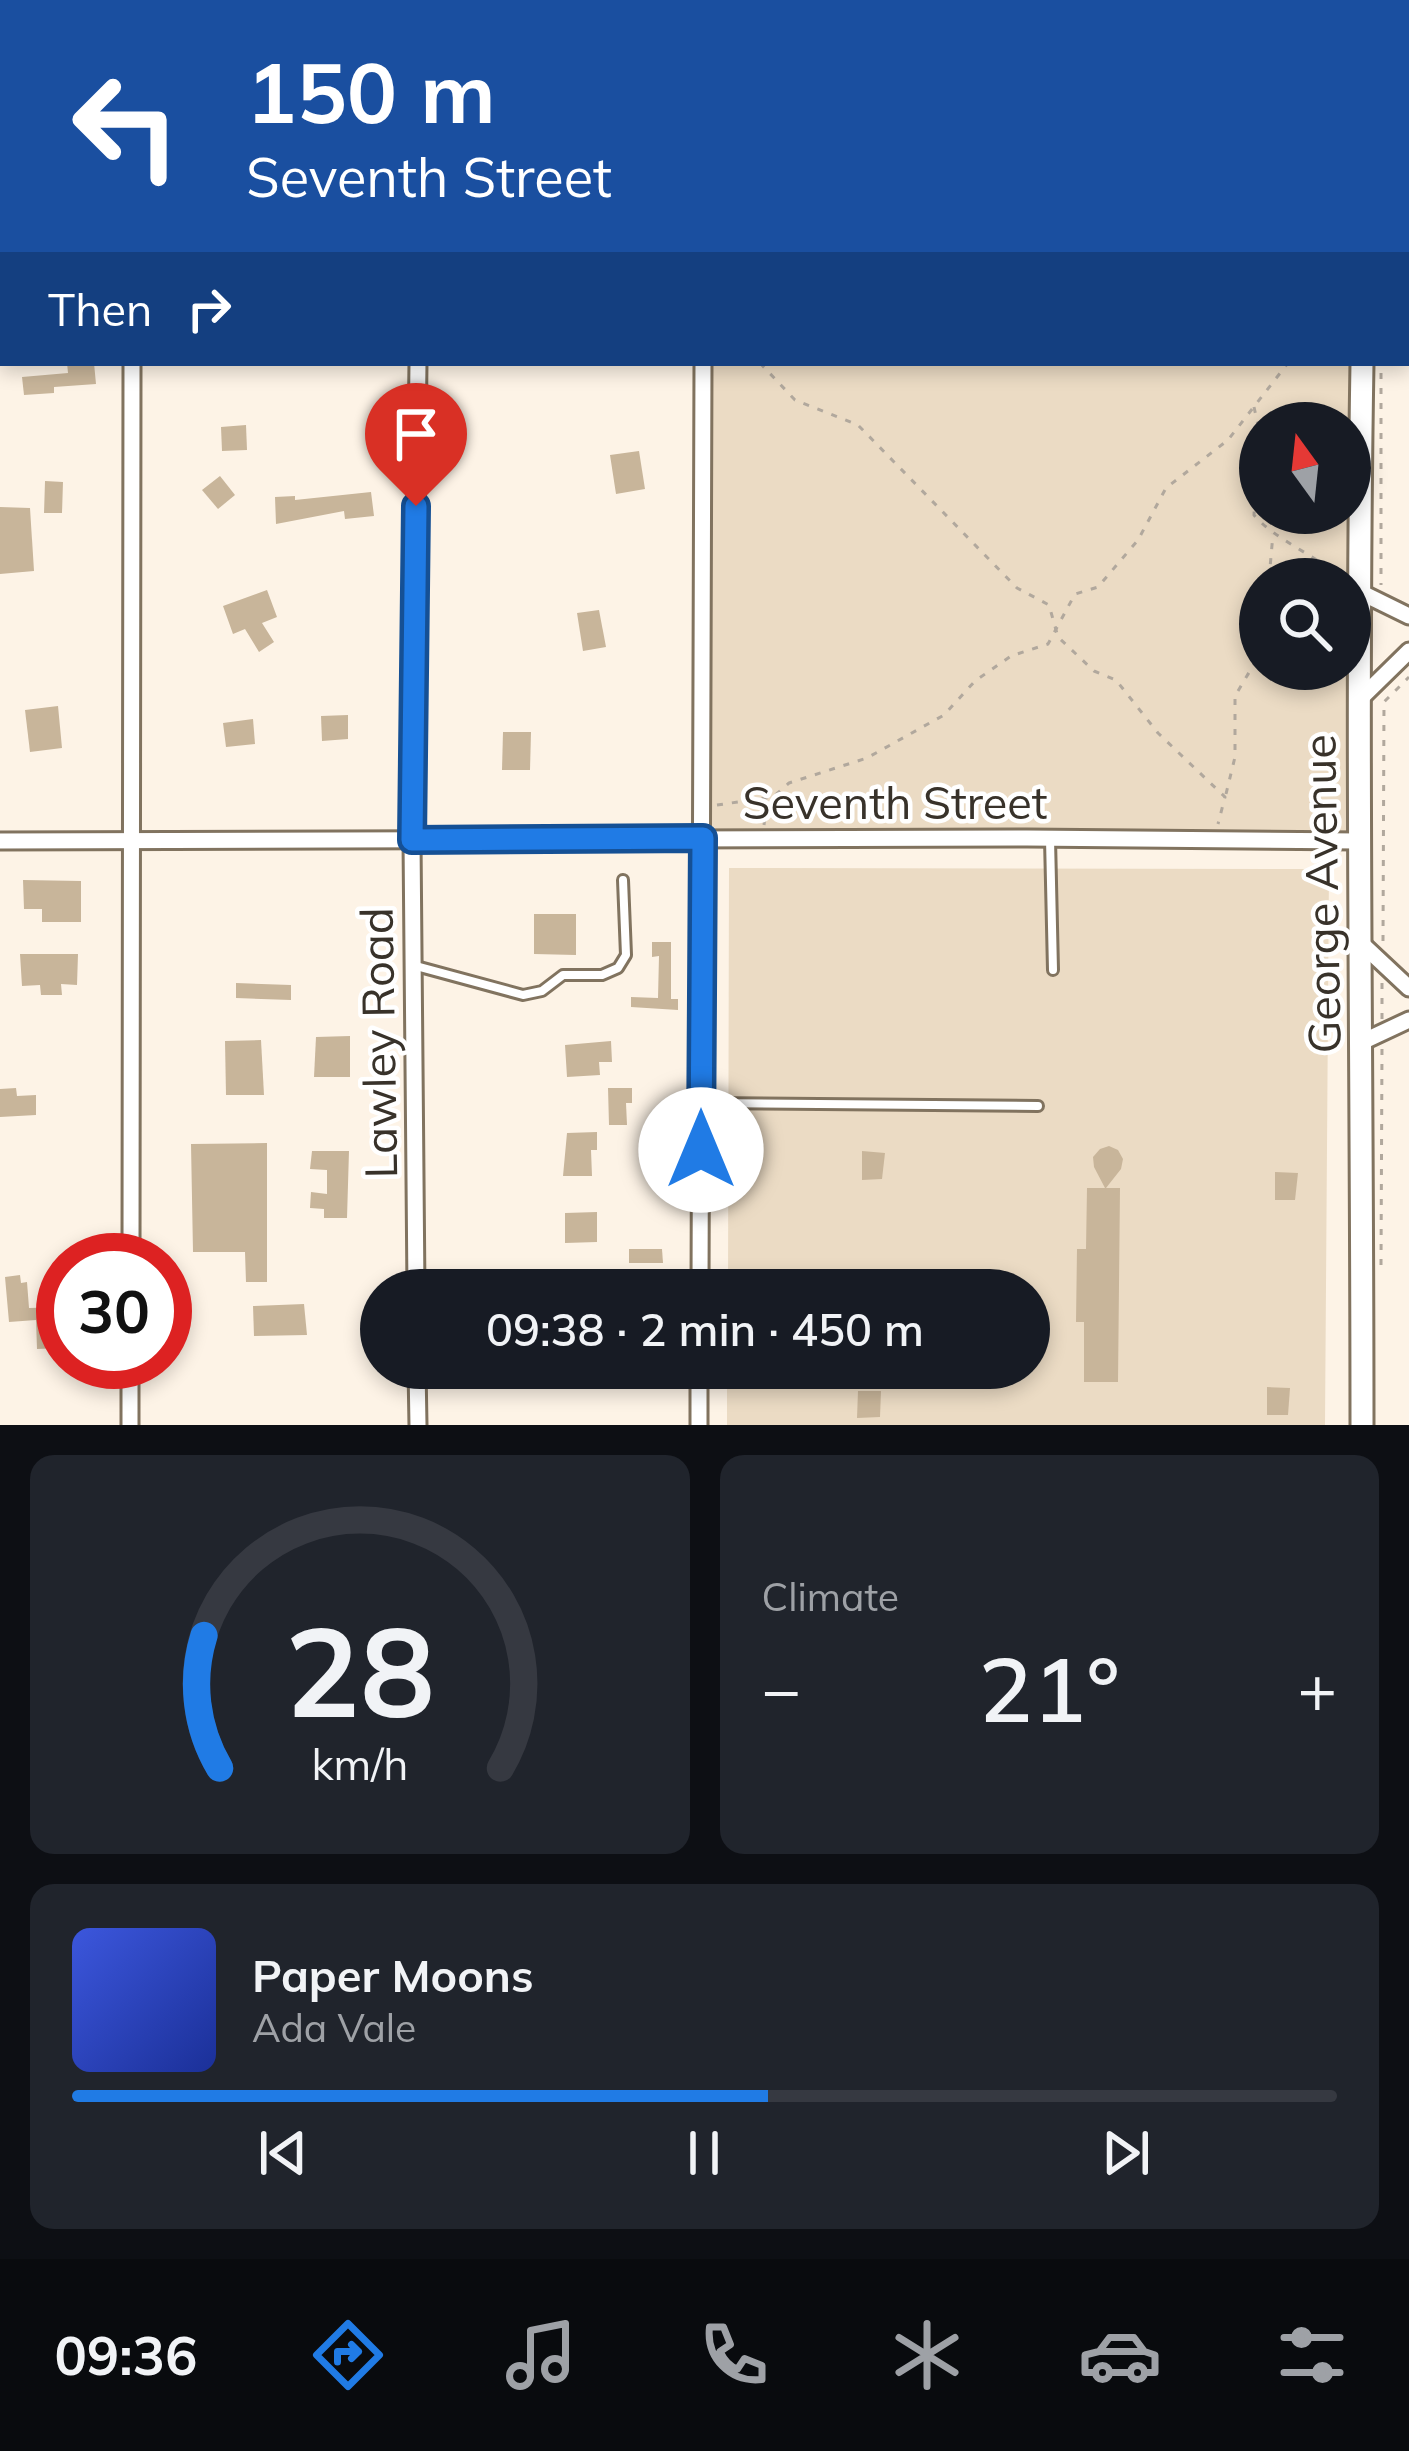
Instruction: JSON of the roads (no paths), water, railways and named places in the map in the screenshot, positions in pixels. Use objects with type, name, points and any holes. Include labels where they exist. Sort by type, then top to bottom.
[{"type":"main road","name":"George Avenue","points":[[1361,558],[1362,366]]},
{"type":"main road","name":"George Avenue","points":[[1358,690],[1362,944],[1372,1037],[1362,1425]]},
{"type":"street","points":[[131,1233],[132,366]]},
{"type":"street","name":"Lawley Road","points":[[416,1269],[412,840],[418,366]]},
{"type":"street","points":[[700,1269],[703,366]]},
{"type":"street","points":[[1371,592],[1409,616]]},
{"type":"street","points":[[1358,701],[1409,651]]},
{"type":"street","name":"Seventh Street","points":[[0,841],[1358,841]]},
{"type":"street","points":[[1362,944],[1409,988]]},
{"type":"street","points":[[1372,1037],[1409,1020]]},
{"type":"street","points":[[130,1389],[130,1425]]},
{"type":"street","points":[[417,1389],[418,1425]]},
{"type":"street","points":[[699,1425],[700,1389]]},
{"type":"lane","points":[[1050,838],[1053,970]]},
{"type":"lane","points":[[413,965],[523,995],[542,992],[563,975],[602,975],[618,968],[626,955],[623,880]]},
{"type":"lane","points":[[701,1103],[1039,1106]]}]
